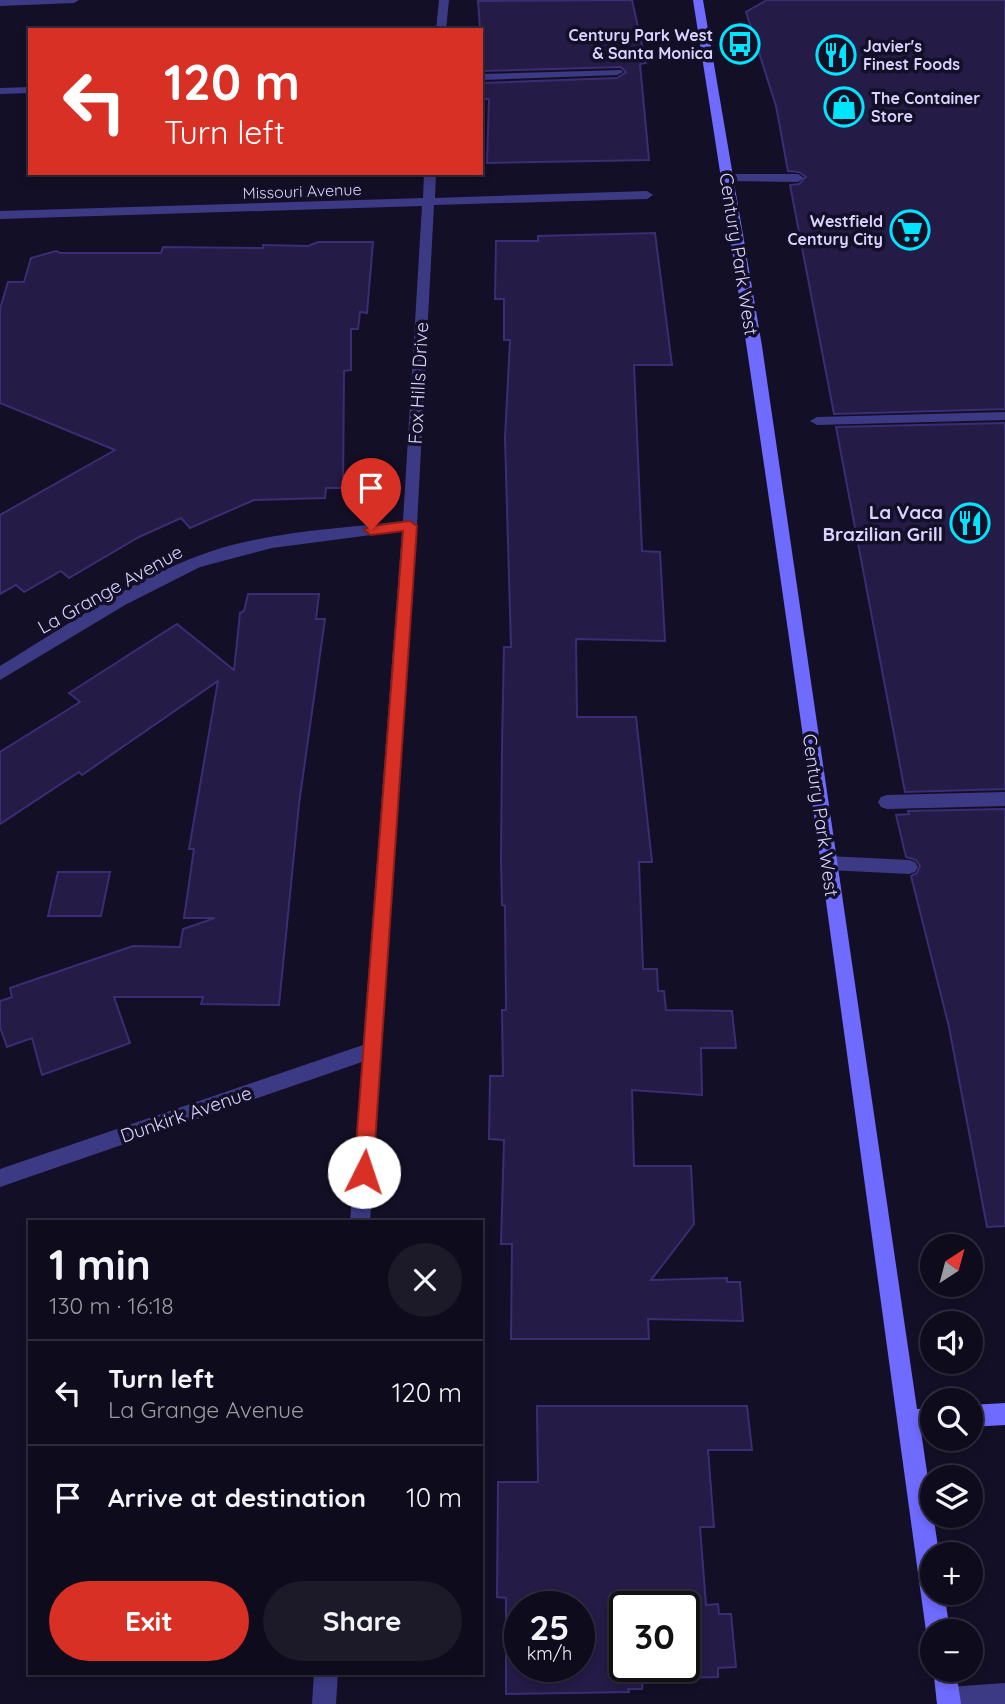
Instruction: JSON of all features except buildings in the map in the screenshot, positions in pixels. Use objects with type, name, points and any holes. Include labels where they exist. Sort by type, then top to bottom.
[{"type":"main road","name":"Century Park West","points":[[698,0],[755,346],[936,1619]]},
{"type":"main road","points":[[983,1415],[1005,1414]]},
{"type":"main road","points":[[906,1420],[920,1419]]},
{"type":"main road","points":[[946,1682],[948,1702]]},
{"type":"street","points":[[0,3],[74,0]]},
{"type":"street","points":[[441,28],[444,0]]},
{"type":"street","points":[[483,76],[617,72]]},
{"type":"street","points":[[0,91],[28,90]]},
{"type":"street","name":"Fox Hills Drive","points":[[360,1220],[410,526],[430,175]]},
{"type":"street","points":[[727,178],[798,178]]},
{"type":"street","name":"Missouri Avenue","points":[[0,215],[647,195]]},
{"type":"street","points":[[817,421],[1005,416]]},
{"type":"street","name":"La Grange Avenue","points":[[0,674],[147,586],[197,562],[259,546],[410,526]]},
{"type":"street","points":[[887,802],[1005,799]]},
{"type":"street","points":[[828,863],[909,867]]},
{"type":"street","name":"Dunkirk Avenue","points":[[0,1178],[373,1050]]},
{"type":"street","points":[[324,1704],[326,1675]]},
{"type":"street","points":[[948,1702],[1005,1695]]},
{"type":"place","name":"Century Park West & Santa Monica","points":[[740,44]]},
{"type":"place","name":"Javier's Finest Foods","points":[[836,55]]},
{"type":"place","name":"The Container Store","points":[[844,107]]},
{"type":"place","name":"Westfield Century City","points":[[910,230]]},
{"type":"place","name":"La Vaca Brazilian Grill","points":[[970,523]]},
{"type":"route","points":[[364,1172],[410,526],[371,530]]}]
